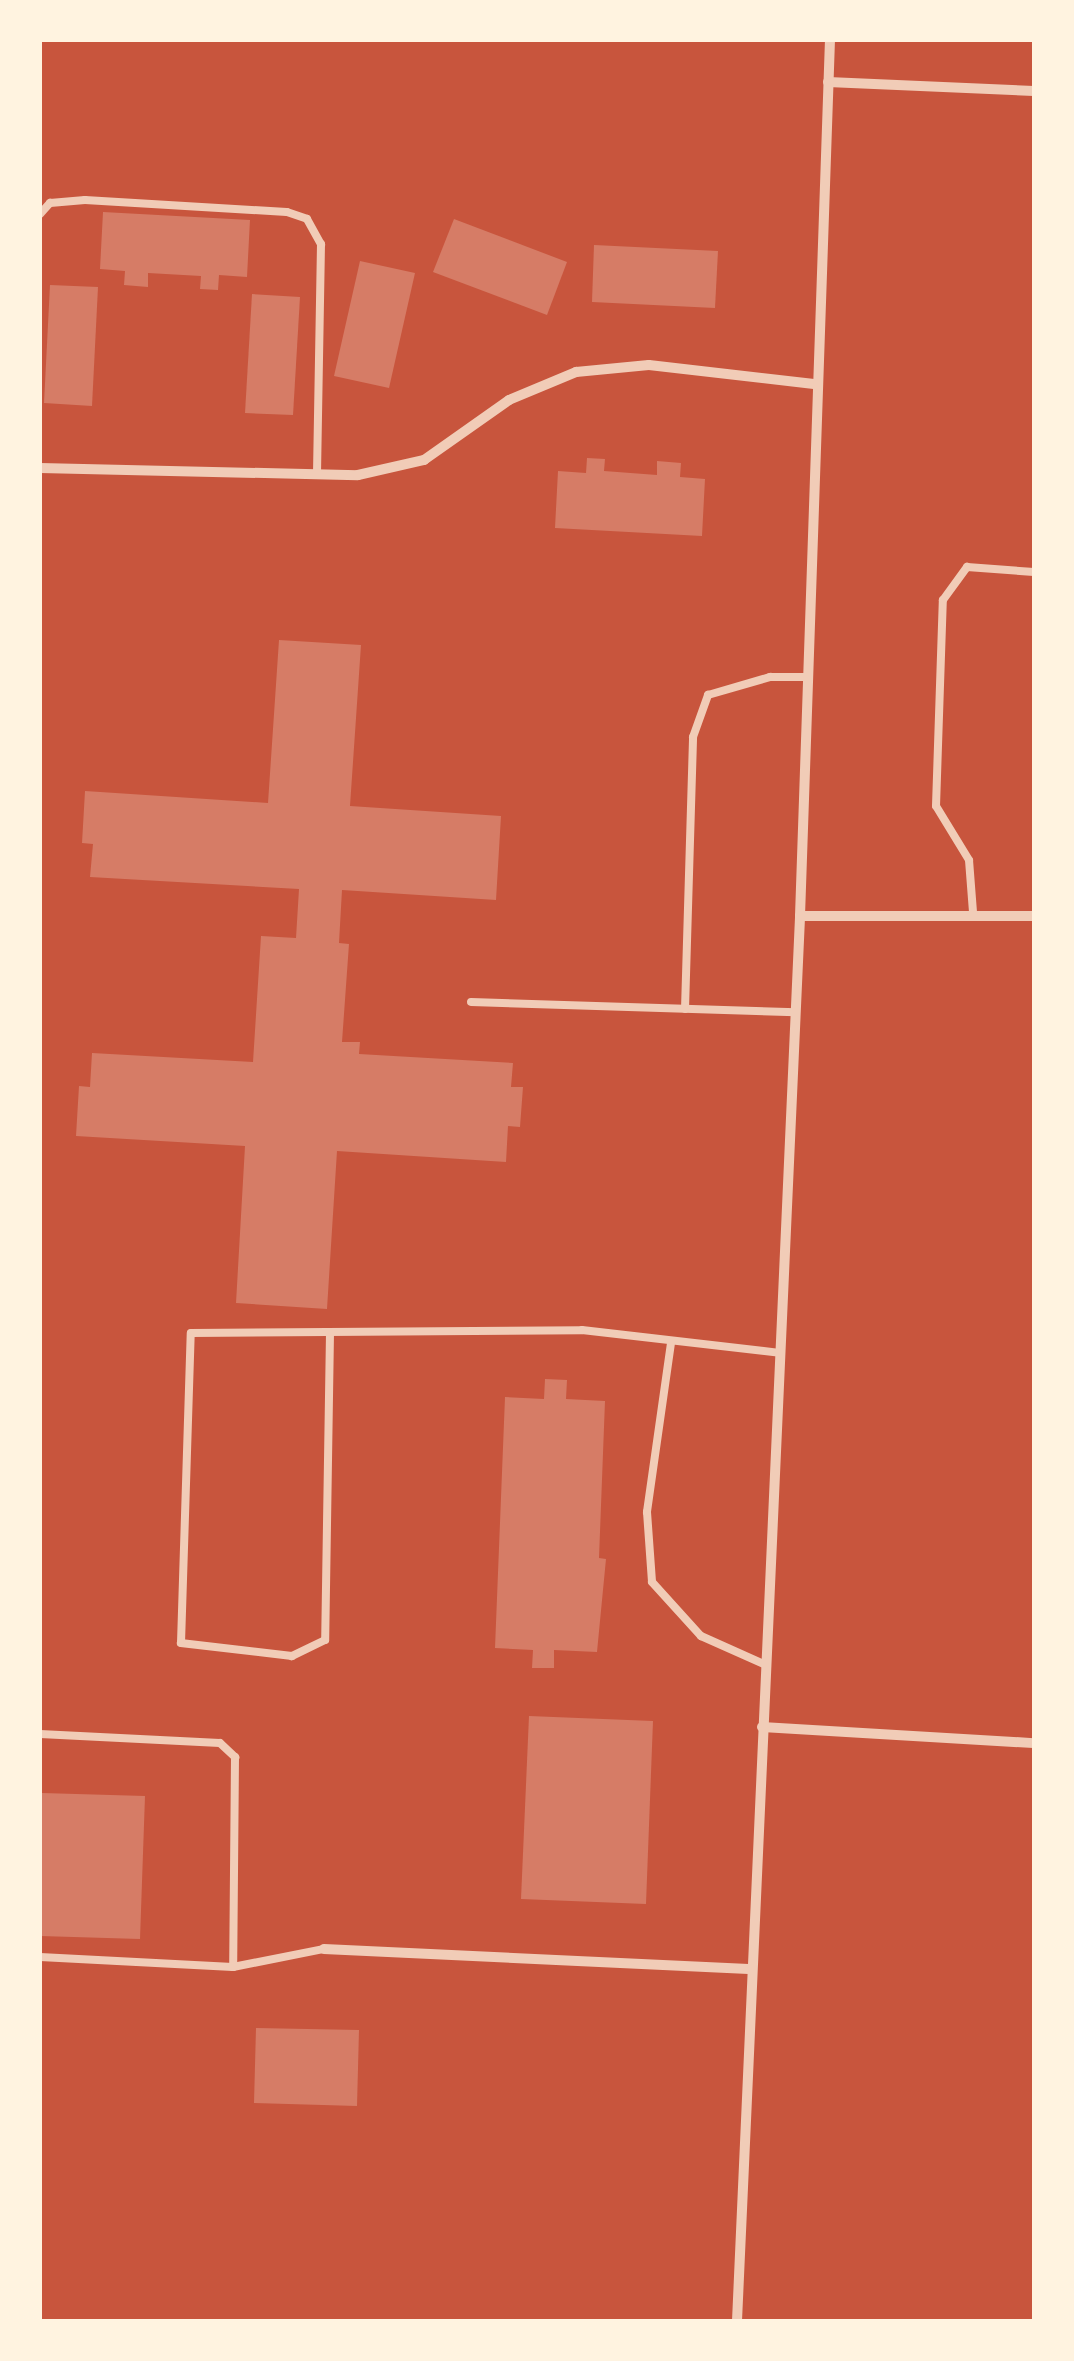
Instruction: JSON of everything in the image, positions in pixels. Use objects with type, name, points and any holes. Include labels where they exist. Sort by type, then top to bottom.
[{"type":"street","points":[[737,2321],[749,1969],[800,916],[814,384],[830,40]]},
{"type":"street","points":[[828,82],[1034,90]]},
{"type":"street","points":[[40,468],[358,476],[424,460],[509,400],[576,372],[649,365],[814,384]]},
{"type":"street","points":[[800,916],[973,912],[1034,916]]},
{"type":"street","points":[[762,1727],[1034,1742]]},
{"type":"street","points":[[324,1948],[749,1969]]},
{"type":"lane","points":[[40,214],[50,203],[85,200],[287,212],[308,219],[320,244],[317,475]]},
{"type":"lane","points":[[973,912],[969,860],[936,806],[944,600],[968,567],[1034,572]]},
{"type":"lane","points":[[685,1009],[692,737],[702,709],[708,696],[733,685],[806,677]]},
{"type":"lane","points":[[471,1002],[796,1012]]},
{"type":"lane","points":[[330,1334],[325,1640],[292,1656],[181,1643],[190,1333],[582,1330],[670,1344],[780,1353]]},
{"type":"lane","points":[[670,1344],[647,1512],[652,1582],[702,1636],[766,1665]]},
{"type":"lane","points":[[40,1734],[220,1743],[235,1757],[233,1967]]},
{"type":"lane","points":[[40,1957],[233,1967],[324,1948]]},
{"type":"building","points":[[103,212],[250,220],[247,277],[219,275],[218,290],[200,289],[201,276],[148,273],[148,287],[124,285],[125,271],[100,269]]},
{"type":"building","points":[[454,219],[567,262],[547,315],[433,272]]},
{"type":"building","points":[[594,245],[718,251],[715,308],[592,302]]},
{"type":"building","points":[[360,261],[415,273],[389,388],[334,376]]},
{"type":"building","points":[[50,285],[98,287],[92,406],[44,403]]},
{"type":"building","points":[[252,294],[300,297],[293,415],[245,413]]},
{"type":"building","points":[[587,458],[605,459],[604,471],[657,475],[657,461],[681,463],[680,477],[705,479],[702,536],[555,528],[558,471],[586,473]]},
{"type":"building","points":[[279,640],[361,645],[350,806],[501,816],[496,900],[342,890],[339,943],[349,944],[342,1042],[360,1042],[359,1054],[513,1063],[511,1087],[523,1087],[520,1127],[508,1126],[506,1162],[337,1151],[327,1309],[236,1303],[245,1146],[76,1136],[79,1086],[90,1087],[92,1053],[253,1062],[261,936],[296,938],[299,889],[90,877],[93,844],[82,843],[85,791],[268,803]]},
{"type":"building","points":[[545,1379],[567,1380],[566,1399],[605,1401],[599,1558],[606,1559],[597,1652],[554,1650],[554,1668],[532,1668],[533,1650],[495,1648],[505,1397],[544,1399]]},
{"type":"building","points":[[529,1716],[653,1721],[646,1904],[521,1899]]},
{"type":"building","points":[[42,1793],[145,1796],[140,1939],[40,1936]]},
{"type":"building","points":[[256,2028],[359,2030],[357,2106],[254,2103]]}]
